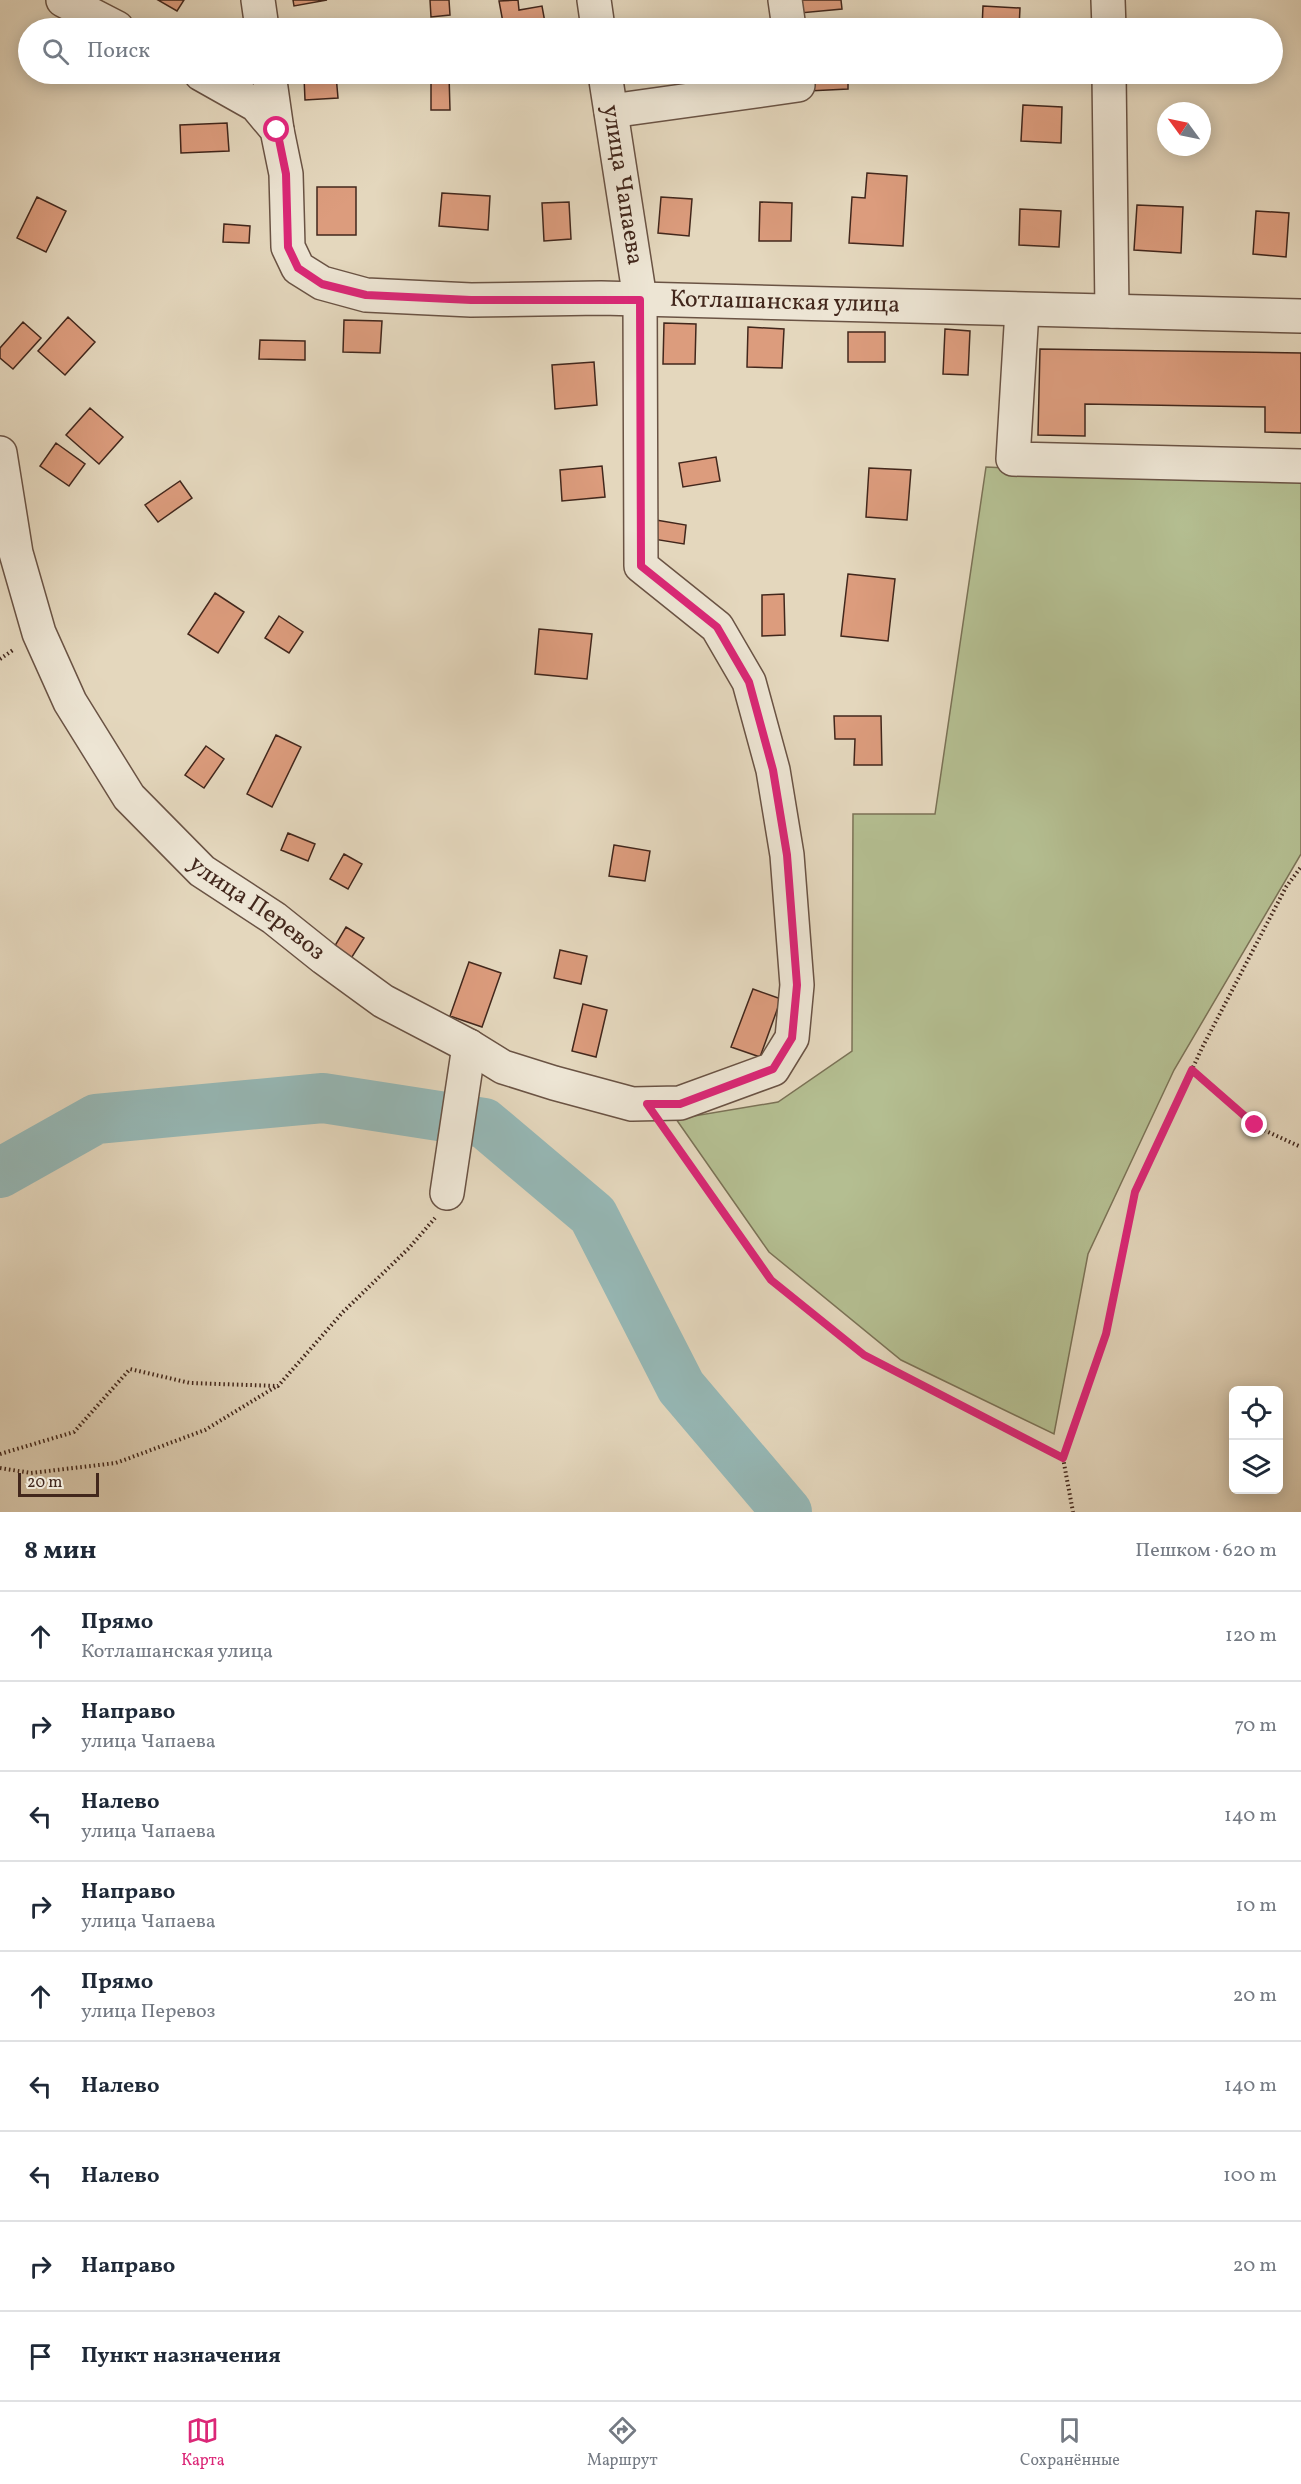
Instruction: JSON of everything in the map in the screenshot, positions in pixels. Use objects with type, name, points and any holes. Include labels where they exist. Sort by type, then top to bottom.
[{"type":"street","points":[[63,0],[98,18]]},
{"type":"street","points":[[258,0],[261,18]]},
{"type":"street","points":[[594,0],[597,18]]},
{"type":"street","points":[[785,0],[788,18]]},
{"type":"street","points":[[1108,0],[1109,18]]},
{"type":"street","name":"Котлашанская улица","points":[[219,84],[256,105],[277,130],[286,174],[288,247],[298,268],[322,284],[366,295],[471,300],[640,300],[1301,316]]},
{"type":"street","points":[[270,84],[277,130]]},
{"type":"street","name":"улица Чапаева","points":[[607,84],[640,300],[641,566],[717,627],[749,682],[773,770],[787,855],[797,985],[792,1038],[773,1069],[740,1082]]},
{"type":"street","points":[[611,111],[798,84]]},
{"type":"street","points":[[1109,84],[1112,310]]},
{"type":"street","points":[[1022,309],[1013,459],[1301,466]]},
{"type":"street","name":"улица Перевоз","points":[[0,453],[16,553],[39,633],[70,702],[129,797],[202,871],[274,918],[383,1001],[467,1058],[632,1104],[680,1104],[740,1082]]},
{"type":"street","points":[[447,1193],[467,1058]]},
{"type":"path","points":[[0,649],[7,653]]},
{"type":"path","points":[[1073,1512],[1063,1458],[1106,1334],[1135,1192],[1192,1070],[1286,887],[1301,867]]},
{"type":"path","points":[[1192,1070],[1255,1125],[1301,1147]]},
{"type":"path","points":[[647,1104],[771,1280],[864,1355],[1063,1458]]},
{"type":"path","points":[[0,1468],[31,1473],[116,1463],[205,1430],[278,1386],[343,1312],[433,1221],[447,1193]]},
{"type":"path","points":[[0,1454],[74,1432],[130,1369],[190,1383],[278,1386]]},
{"type":"green space","points":[[986,467],[1301,481],[1301,854],[1174,1070],[1088,1254],[1054,1434],[901,1360],[769,1252],[676,1119],[778,1102],[852,1051],[853,814],[935,814]]},
{"type":"building","points":[[158,0],[184,0],[177,11]]},
{"type":"building","points":[[293,0],[327,0],[294,6]]},
{"type":"building","points":[[430,0],[449,0],[450,15],[431,17]]},
{"type":"building","points":[[518,0],[519,10],[542,6],[544,18],[502,18],[499,1]]},
{"type":"building","points":[[798,0],[841,0],[842,9],[800,13]]},
{"type":"building","points":[[983,6],[1020,8],[1020,18],[982,18]]},
{"type":"building","points":[[304,84],[337,84],[338,98],[305,100]]},
{"type":"building","points":[[431,84],[449,84],[450,110],[431,110]]},
{"type":"building","points":[[808,84],[848,84],[848,89],[808,91]]},
{"type":"building","points":[[1023,105],[1062,107],[1061,143],[1021,141]]},
{"type":"building","points":[[227,123],[229,151],[181,153],[180,125]]},
{"type":"building","points":[[867,173],[907,176],[903,246],[849,243],[852,197],[865,198]]},
{"type":"building","points":[[317,187],[356,187],[356,235],[317,235]]},
{"type":"building","points":[[442,193],[490,196],[488,230],[439,226]]},
{"type":"building","points":[[37,197],[66,211],[46,252],[17,238]]},
{"type":"building","points":[[661,197],[692,199],[689,236],[658,233]]},
{"type":"building","points":[[569,202],[571,239],[544,241],[542,203]]},
{"type":"building","points":[[760,202],[792,203],[791,241],[759,241]]},
{"type":"building","points":[[1137,205],[1183,207],[1181,253],[1134,250]]},
{"type":"building","points":[[1020,209],[1061,211],[1059,247],[1019,245]]},
{"type":"building","points":[[1256,211],[1289,213],[1286,257],[1253,254]]},
{"type":"building","points":[[224,224],[250,226],[249,243],[223,242]]},
{"type":"building","points":[[68,317],[95,342],[65,375],[38,351]]},
{"type":"building","points":[[344,320],[382,321],[380,353],[343,352]]},
{"type":"building","points":[[23,322],[41,338],[13,369],[0,358],[0,348]]},
{"type":"building","points":[[664,323],[696,324],[695,364],[663,364]]},
{"type":"building","points":[[748,327],[784,329],[782,368],[747,367]]},
{"type":"building","points":[[945,329],[970,331],[968,375],[943,374]]},
{"type":"building","points":[[848,332],[885,332],[885,362],[848,362]]},
{"type":"building","points":[[260,340],[305,341],[305,360],[259,359]]},
{"type":"building","points":[[1040,349],[1301,353],[1301,433],[1265,432],[1265,407],[1085,404],[1085,436],[1038,435]]},
{"type":"building","points":[[594,362],[597,405],[555,409],[552,365]]},
{"type":"building","points":[[90,408],[123,437],[99,464],[66,435]]},
{"type":"building","points":[[56,443],[85,464],[69,486],[40,466]]},
{"type":"building","points":[[716,457],[720,481],[683,487],[679,463]]},
{"type":"building","points":[[602,466],[605,497],[562,501],[560,470]]},
{"type":"building","points":[[869,468],[911,470],[907,520],[866,517]]},
{"type":"building","points":[[180,481],[192,498],[158,522],[145,505]]},
{"type":"building","points":[[656,520],[686,525],[684,544],[653,539]]},
{"type":"building","points":[[848,574],[895,579],[888,641],[841,636]]},
{"type":"building","points":[[215,593],[244,612],[218,653],[188,634]]},
{"type":"building","points":[[784,594],[785,635],[762,636],[762,595]]},
{"type":"building","points":[[279,616],[303,632],[289,653],[265,638]]},
{"type":"building","points":[[539,629],[592,634],[587,679],[535,674]]},
{"type":"building","points":[[834,716],[881,716],[882,765],[854,765],[855,739],[835,739]]},
{"type":"building","points":[[276,735],[301,747],[272,807],[247,794]]},
{"type":"building","points":[[206,746],[224,759],[204,788],[185,775]]},
{"type":"building","points":[[288,833],[315,844],[308,861],[281,850]]},
{"type":"building","points":[[614,845],[650,851],[645,881],[609,876]]},
{"type":"building","points":[[344,854],[362,864],[348,889],[330,879]]},
{"type":"building","points":[[346,927],[364,938],[350,960],[333,949]]},
{"type":"building","points":[[560,950],[587,956],[581,984],[554,978]]},
{"type":"building","points":[[469,962],[501,973],[482,1027],[450,1016]]},
{"type":"building","points":[[753,989],[781,999],[760,1057],[731,1047]]},
{"type":"building","points":[[583,1004],[607,1010],[596,1057],[572,1051]]},
{"type":"waterway","points":[[0,1173],[96,1119],[323,1098],[484,1123],[593,1215],[681,1387],[787,1512]]},
{"type":"route","points":[[277,130],[286,174],[288,247],[298,268],[322,284],[366,295],[471,300],[602,298],[640,300],[641,566],[717,627],[749,682],[773,770],[787,855],[797,985],[792,1038],[773,1069],[680,1104],[647,1104],[771,1280],[864,1355],[1063,1458],[1106,1334],[1135,1192],[1192,1070],[1255,1125]]}]
